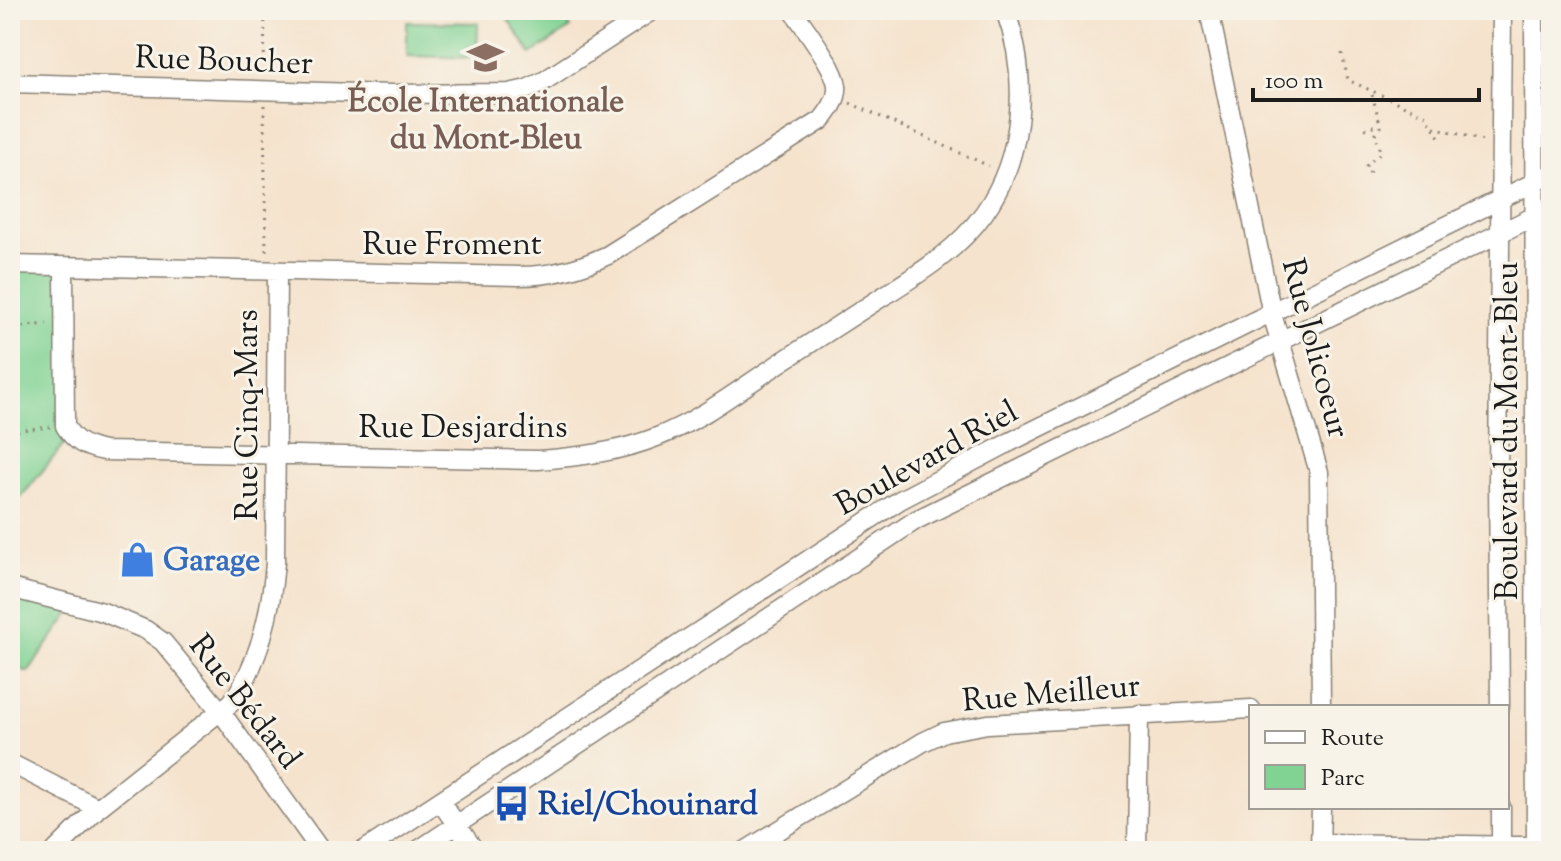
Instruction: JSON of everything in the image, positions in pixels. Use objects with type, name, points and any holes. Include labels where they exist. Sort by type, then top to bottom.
[{"type":"street","name":"Rue Boucher","points":[[10,83],[392,94],[509,93],[544,81],[653,10]]},
{"type":"street","points":[[793,10],[831,70],[837,84],[835,97]]},
{"type":"street","name":"Rue Desjardins","points":[[65,426],[81,444],[104,451],[538,460],[611,451],[655,438],[697,418],[941,258],[966,236],[986,211],[1004,173],[1016,135],[1020,88],[1016,47],[1005,10]]},
{"type":"street","name":"Rue Jolicoeur","points":[[1209,10],[1272,314],[1319,472],[1321,705]]},
{"type":"street","name":"Boulevard du Mont-Bleu","points":[[1500,705],[1502,10]]},
{"type":"street","name":"Boulevard du Mont-Bleu","points":[[1534,10],[1543,178],[1536,848]]},
{"type":"street","name":"Rue Froment","points":[[10,265],[537,276],[573,270],[608,255],[822,120],[831,109],[835,97]]},
{"type":"street","name":"Boulevard Riel","points":[[363,851],[862,525],[944,476],[1543,178]]},
{"type":"street","name":"Boulevard Riel","points":[[417,851],[916,520],[1543,211]]},
{"type":"street","points":[[64,267],[65,426]]},
{"type":"street","name":"Rue Cinq-Mars","points":[[55,851],[98,808],[221,712],[240,690],[264,629],[275,563],[277,272]]},
{"type":"street","points":[[862,525],[875,547]]},
{"type":"street","name":"Rue Bédard","points":[[10,588],[77,603],[146,630],[163,642],[221,712],[321,851]]},
{"type":"street","name":"Rue Meilleur","points":[[745,851],[944,732],[988,724],[1249,709]]},
{"type":"street","points":[[1137,851],[1139,714]]},
{"type":"street","points":[[10,763],[98,808]]},
{"type":"street","points":[[440,801],[475,851]]},
{"type":"street","points":[[1321,809],[1320,847],[1536,848]]},
{"type":"street","points":[[1501,809],[1501,848]]},
{"type":"path","points":[[264,71],[265,10]]},
{"type":"path","points":[[1342,53],[1348,80],[1427,116],[1439,137]]},
{"type":"path","points":[[1370,173],[1366,166],[1381,152],[1375,134],[1381,127],[1371,91]]},
{"type":"path","points":[[835,97],[1004,173]]},
{"type":"path","points":[[264,105],[266,255]]},
{"type":"path","points":[[1365,129],[1380,124]]},
{"type":"path","points":[[1434,127],[1491,143]]},
{"type":"path","points":[[10,336],[20,327],[64,322]]},
{"type":"path","points":[[10,427],[12,434],[65,426]]},
{"type":"green space","points":[[502,10],[559,10],[571,28],[531,54]]},
{"type":"green space","points":[[407,22],[478,23],[477,58],[407,56]]},
{"type":"green space","points":[[10,265],[64,267],[71,436],[13,507],[10,539]]},
{"type":"green space","points":[[10,588],[77,603],[28,672],[10,664]]},
{"type":"place","name":"École Internationale du Mont-Bleu","points":[[486,58]]},
{"type":"place","name":"Garage","points":[[137,559]]},
{"type":"place","name":"Riel/Chouinard","points":[[512,803]]}]
